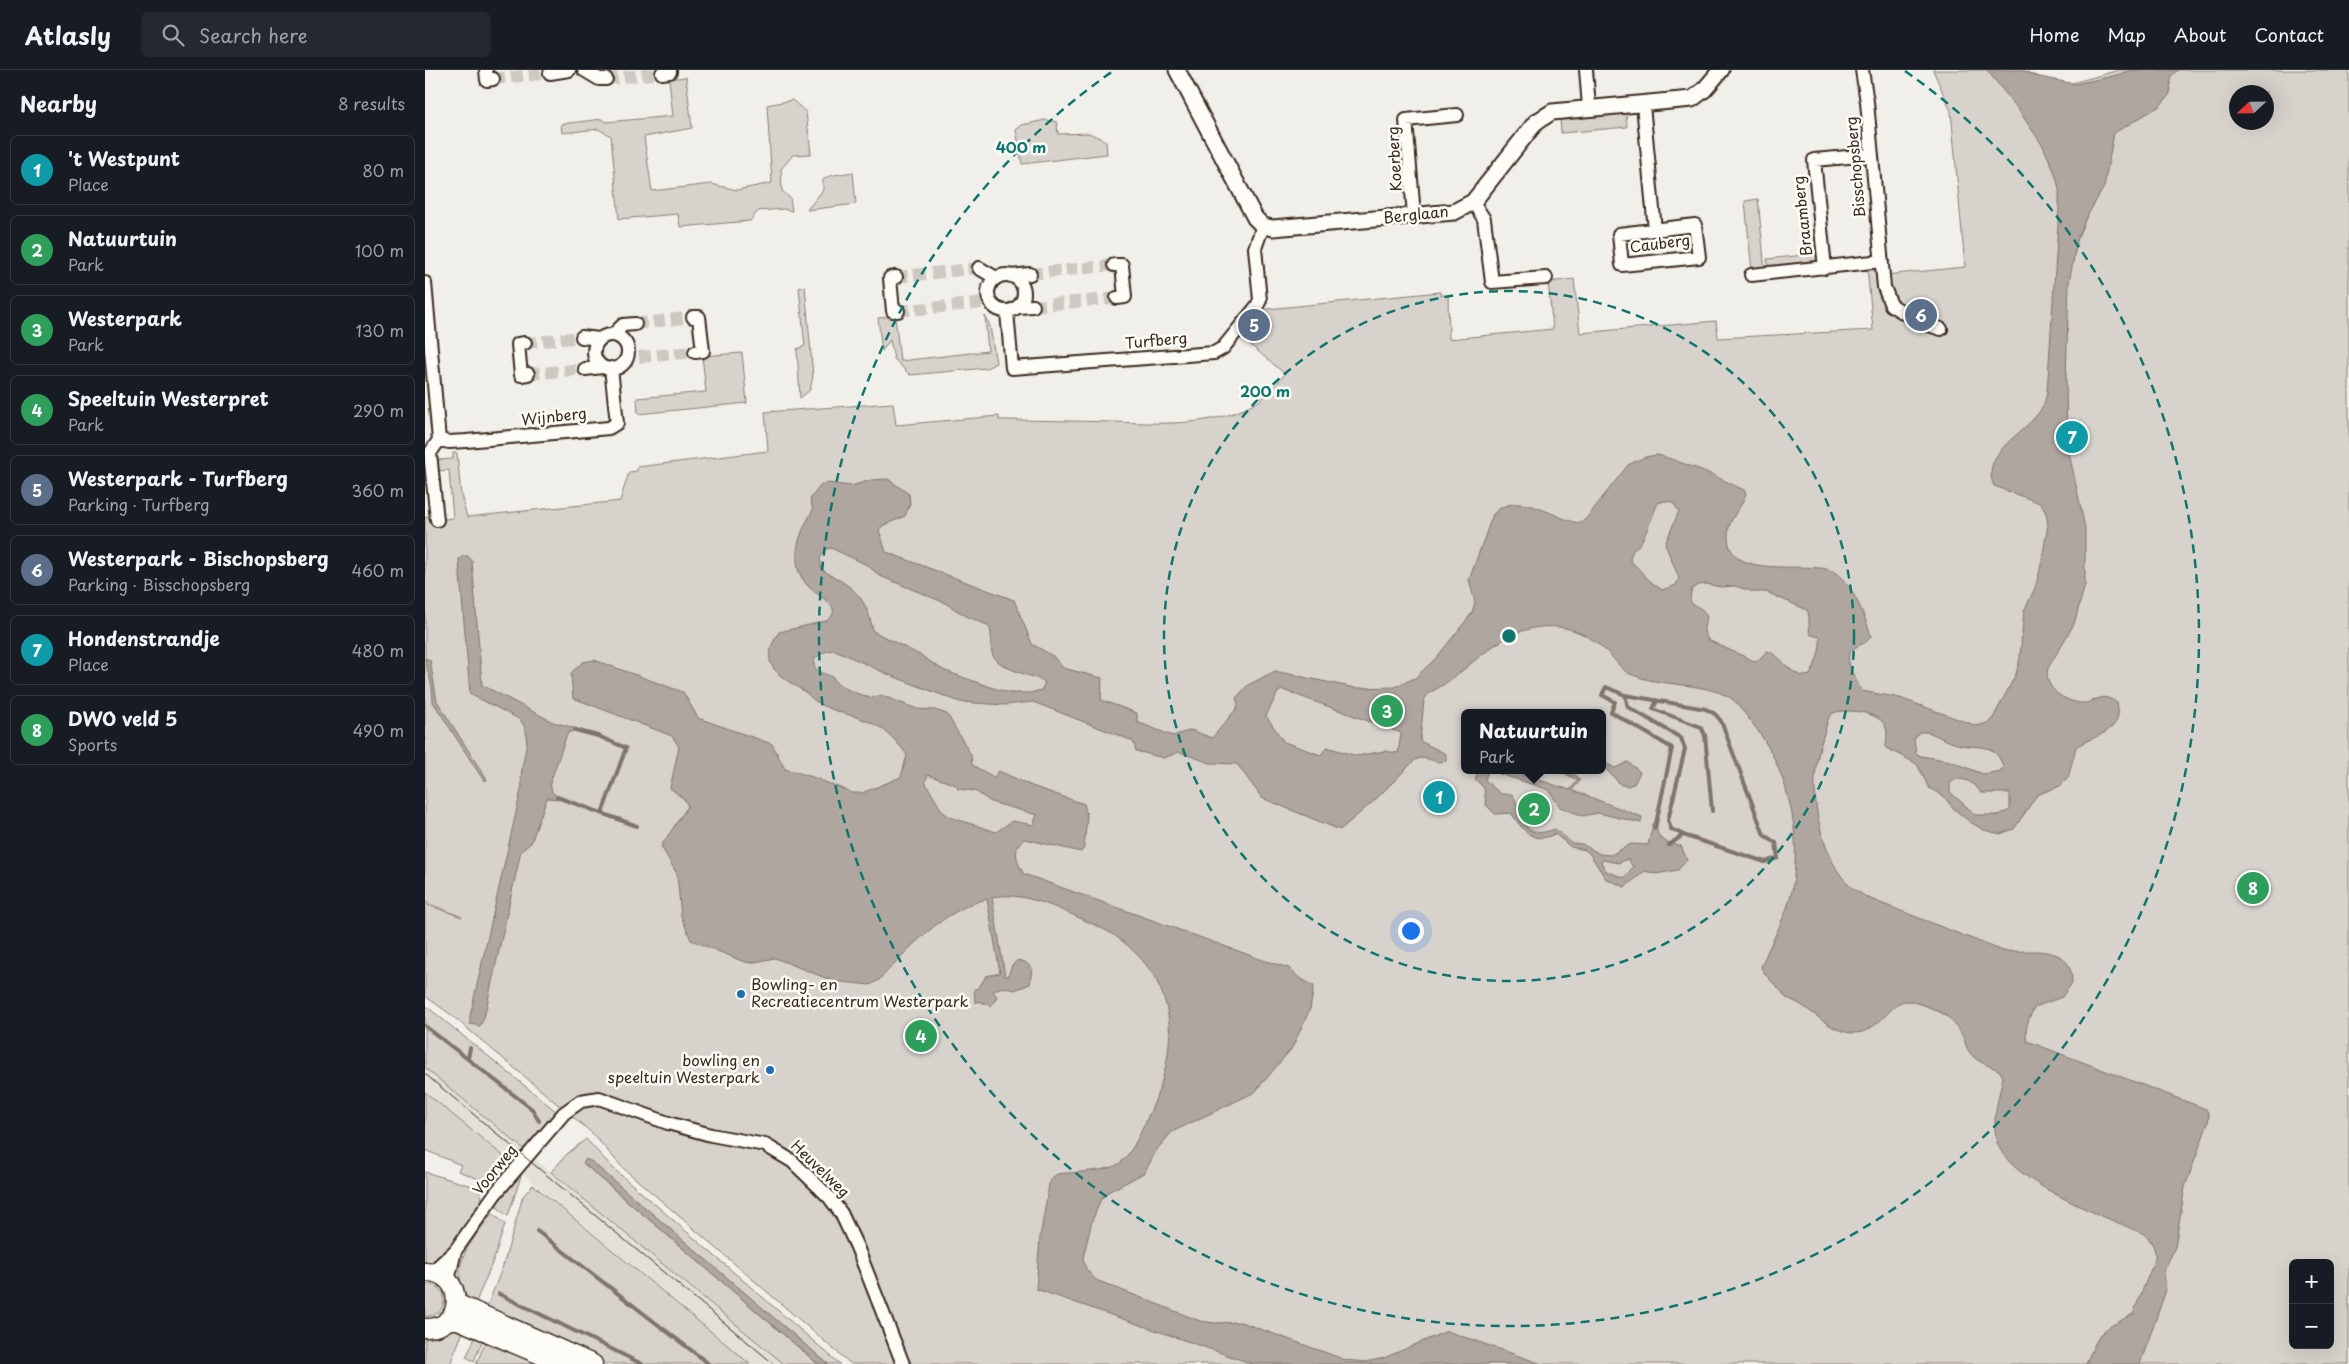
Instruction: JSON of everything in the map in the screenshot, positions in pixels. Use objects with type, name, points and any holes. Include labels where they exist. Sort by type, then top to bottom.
[{"type":"main road","points":[[425,1328],[436,1327],[447,1320],[456,1303],[455,1291],[448,1280],[428,1272]]},
{"type":"main road","points":[[456,1303],[593,1364]]},
{"type":"main road","points":[[447,1320],[457,1320],[562,1364]]},
{"type":"street","points":[[550,73],[583,70],[599,79],[606,79]]},
{"type":"street","points":[[1177,70],[1255,218],[1263,226]]},
{"type":"street","points":[[1586,70],[1589,107]]},
{"type":"street","name":"Berglaan","points":[[1263,226],[1273,228],[1454,212],[1473,202],[1536,122],[1552,112],[1697,97],[1721,70]]},
{"type":"street","name":"Bisschopsberg","points":[[1861,70],[1884,287],[1891,305],[1919,322],[1941,329]]},
{"type":"street","name":"Cauberg","points":[[1643,104],[1655,230]]},
{"type":"street","name":"Koerberg","points":[[1414,215],[1407,120],[1457,116]]},
{"type":"street","name":"Braamberg","points":[[1825,268],[1814,160],[1871,155]]},
{"type":"street","points":[[1473,202],[1483,219],[1492,282],[1546,278]]},
{"type":"street","name":"Cauberg","points":[[1695,225],[1699,257],[1622,265],[1619,234],[1655,230],[1695,225]]},
{"type":"street","name":"Turfberg","points":[[1011,276],[1021,282],[1024,298],[1012,309],[1012,368],[1214,353],[1223,348],[1260,300],[1255,248],[1263,226]]},
{"type":"street","points":[[1751,275],[1881,261]]},
{"type":"street","points":[[1113,265],[1121,265],[1125,297],[1117,298]]},
{"type":"street","points":[[979,268],[996,278],[1030,274]]},
{"type":"street","points":[[895,278],[890,278],[893,311],[899,311]]},
{"type":"street","points":[[996,278],[988,292],[986,302],[998,309],[1033,306]]},
{"type":"street","points":[[425,283],[439,440],[430,454],[437,520]]},
{"type":"street","points":[[693,317],[699,316],[703,351],[695,352]]},
{"type":"street","points":[[582,337],[599,339],[613,335],[623,325],[635,324]]},
{"type":"street","points":[[613,335],[623,340],[626,344],[625,360]]},
{"type":"street","name":"Wijnberg","points":[[439,440],[449,442],[466,441],[609,428],[617,422],[607,367],[595,359],[596,343],[599,339]]},
{"type":"street","points":[[525,343],[518,344],[521,375],[528,374]]},
{"type":"street","points":[[585,370],[617,367],[625,360],[639,357]]},
{"type":"street","name":"Heuvelweg","points":[[564,1113],[581,1101],[599,1098],[668,1123],[711,1135],[765,1144],[787,1157],[817,1184],[841,1212],[857,1247],[903,1364]]},
{"type":"street","name":"Voorweg","points":[[428,1272],[455,1251],[495,1194],[564,1113]]},
{"type":"street","name":"Voorweg","points":[[448,1280],[455,1251]]},
{"type":"shaded area","points":[[1933,70],[2023,70],[2058,87],[2119,70],[2349,70],[2349,1364],[851,1364],[622,1167],[592,1133],[450,1014],[425,996],[425,904],[462,917],[425,902],[425,517],[437,520],[453,518],[449,470],[438,471],[437,460],[453,459],[453,453],[457,453],[461,495],[467,517],[620,501],[629,472],[637,471],[637,467],[768,451],[765,412],[893,403],[896,425],[999,416],[999,420],[1164,423],[1218,418],[1257,402],[1285,374],[1247,342],[1268,319],[1264,314],[1267,309],[1440,292],[1440,295],[1448,295],[1449,339],[1553,329],[1548,282],[1574,279],[1580,333],[1716,321],[1718,338],[1873,330],[1867,267],[1875,269],[1880,298],[1885,275],[1965,267],[1951,111]]},
{"type":"shaded area","points":[[1987,70],[2023,70],[2035,76],[2075,84],[2132,70],[2178,70],[2171,76],[2170,94],[2160,106],[2114,133],[2104,187],[2086,218],[2078,237],[2069,282],[2066,380],[2067,443],[2085,528],[2085,585],[2074,624],[2048,668],[2047,675],[2048,681],[2055,692],[2074,702],[2086,703],[2106,698],[2117,703],[2118,713],[2116,721],[2106,732],[2076,747],[2068,778],[2060,786],[2037,795],[2014,829],[2000,834],[1984,830],[1970,822],[1954,809],[1943,796],[1929,788],[1917,764],[1886,748],[1887,732],[1883,723],[1871,715],[1854,711],[1833,713],[1828,719],[1817,762],[1815,798],[1817,815],[1826,847],[1841,876],[1855,890],[1868,898],[2003,951],[2048,952],[2058,955],[2066,961],[2072,983],[2062,997],[2035,1007],[2028,1023],[2027,1041],[2206,1109],[2209,1115],[2208,1123],[2185,1187],[2175,1247],[2164,1271],[2166,1290],[2140,1364],[2086,1364],[2103,1332],[2133,1314],[2155,1259],[2153,1245],[2144,1234],[2083,1208],[2037,1183],[2017,1169],[2003,1154],[1996,1138],[1995,1123],[2003,1077],[1999,1070],[1973,1056],[1953,1021],[1940,1012],[1906,1001],[1896,1005],[1878,1022],[1864,1031],[1856,1033],[1846,1032],[1828,1024],[1804,1007],[1786,998],[1764,972],[1761,967],[1783,919],[1792,890],[1795,868],[1793,822],[1789,800],[1773,757],[1762,737],[1740,707],[1732,699],[1719,692],[1654,681],[1627,673],[1604,649],[1588,637],[1561,627],[1541,627],[1525,630],[1510,636],[1482,654],[1443,685],[1429,693],[1424,700],[1420,741],[1446,754],[1446,761],[1438,762],[1423,758],[1415,760],[1375,800],[1340,830],[1262,798],[1237,764],[1210,763],[1179,752],[1164,758],[1136,751],[1133,741],[1033,702],[1005,705],[960,702],[887,674],[835,650],[822,653],[814,662],[818,671],[833,677],[837,684],[853,692],[871,698],[881,695],[917,709],[935,710],[947,714],[971,755],[972,765],[994,777],[999,771],[1032,786],[1084,804],[1087,816],[1084,848],[1081,852],[1025,839],[1018,846],[1017,850],[1019,865],[1024,874],[1289,968],[1298,977],[1314,986],[1310,1009],[1292,1048],[1255,1092],[1172,1132],[1158,1148],[1144,1173],[1108,1192],[1101,1199],[1092,1221],[1083,1258],[1086,1269],[1096,1280],[1200,1321],[1215,1323],[1241,1322],[1346,1360],[1365,1362],[1384,1358],[1447,1331],[1542,1364],[1253,1364],[1036,1289],[1040,1237],[1050,1179],[1057,1174],[1108,1168],[1115,1166],[1125,1158],[1138,1138],[1151,1110],[1167,1062],[1168,1016],[1163,995],[1153,974],[1137,955],[1117,937],[1101,928],[1034,900],[1013,896],[992,897],[1005,976],[1008,976],[1012,965],[1018,960],[1025,962],[1032,968],[1030,984],[1015,990],[1002,987],[993,991],[997,997],[991,1006],[979,1001],[975,1003],[974,989],[978,989],[986,976],[1000,973],[987,899],[971,904],[942,921],[915,943],[879,980],[870,985],[833,981],[775,958],[750,963],[742,961],[691,940],[681,916],[677,874],[661,846],[688,806],[685,800],[670,788],[679,747],[672,736],[573,698],[571,673],[583,662],[594,660],[683,692],[698,718],[772,744],[785,769],[810,776],[853,793],[862,793],[901,777],[907,755],[888,734],[874,724],[831,709],[815,701],[804,691],[777,673],[772,667],[770,660],[770,652],[779,632],[826,621],[832,616],[832,607],[804,581],[797,564],[799,541],[803,528],[813,510],[810,499],[821,485],[827,483],[851,486],[871,480],[888,479],[909,494],[910,504],[905,516],[882,526],[879,530],[886,552],[1014,600],[1032,644],[1053,656],[1063,668],[1102,678],[1101,700],[1137,713],[1137,722],[1173,736],[1191,730],[1212,738],[1237,708],[1236,698],[1248,685],[1275,671],[1355,688],[1395,687],[1415,678],[1437,657],[1472,613],[1475,602],[1469,580],[1493,514],[1503,507],[1513,504],[1524,504],[1578,523],[1585,520],[1628,465],[1645,457],[1657,455],[1704,471],[1744,490],[1746,494],[1730,523],[1728,535],[1731,550],[1741,560],[1756,565],[1774,567],[1825,569],[1836,573],[1842,579],[1858,602],[1871,636],[1849,654],[1849,665],[1862,691],[1900,698],[1977,726],[1987,723],[1993,718],[2016,674],[2020,658],[2024,611],[2035,588],[2048,525],[2046,513],[2040,503],[1994,486],[1991,475],[1992,465],[1996,456],[2037,414],[2043,406],[2047,393],[2059,189],[2055,173],[2043,146],[2017,108]],"holes":[[[1672,502],[1679,511],[1665,544],[1679,578],[1676,585],[1662,590],[1650,581],[1630,560],[1633,551],[1644,536],[1658,503]],[[831,548],[867,565],[880,576],[945,603],[966,616],[989,626],[992,653],[995,658],[1006,667],[1042,680],[1045,683],[1041,690],[1030,693],[1010,693],[990,687],[943,670],[920,655],[873,631],[866,609],[857,593],[822,570],[820,558],[826,549]],[[1706,584],[1721,587],[1735,586],[1754,592],[1766,592],[1807,610],[1811,635],[1820,637],[1818,656],[1810,675],[1804,676],[1792,671],[1778,657],[1767,651],[1756,662],[1708,640],[1704,629],[1706,615],[1691,602],[1692,589],[1698,585]],[[1283,690],[1401,733],[1398,753],[1384,751],[1357,756],[1327,747],[1321,755],[1284,742],[1266,716],[1278,692]],[[1919,732],[1928,732],[1957,744],[1987,748],[1996,753],[2003,766],[2001,771],[1983,774],[1950,761],[1921,756],[1916,753],[1914,739]],[[928,775],[956,785],[958,789],[975,791],[991,802],[1037,815],[1033,825],[1012,821],[996,832],[950,817],[942,811],[925,782]],[[1956,779],[1970,782],[1981,793],[2010,793],[2010,810],[1998,815],[1976,815],[1950,792],[1950,783]]]},
{"type":"shaded area","points":[[686,77],[692,128],[644,137],[652,191],[711,184],[737,190],[772,183],[767,105],[792,100],[806,112],[811,154],[793,155],[781,169],[782,191],[790,198],[792,211],[784,209],[758,211],[750,221],[680,227],[678,214],[619,219],[611,136],[598,129],[562,133],[561,124],[603,119],[606,122],[673,116],[669,79]]},
{"type":"shaded area","points":[[1626,111],[1627,127],[1561,133],[1560,118]]},
{"type":"shaded area","points":[[1045,120],[1057,122],[1058,134],[1089,133],[1106,141],[1107,154],[1022,164],[1016,130],[1022,125]]},
{"type":"shaded area","points":[[853,172],[856,204],[807,210],[823,190],[823,180],[829,176]]},
{"type":"shaded area","points":[[1758,199],[1765,271],[1752,272],[1745,201]]},
{"type":"shaded area","points":[[1822,253],[1823,261],[1769,270],[1767,259]]},
{"type":"shaded area","points":[[805,286],[813,376],[810,390],[800,398],[797,349],[805,346],[799,288]]},
{"type":"shaded area","points":[[895,316],[900,361],[988,351],[985,316],[990,326],[996,363],[987,368],[910,375],[894,359],[890,340],[882,351],[878,318]]},
{"type":"shaded area","points":[[742,353],[747,403],[638,414],[637,398],[706,392],[702,356]]},
{"type":"shaded area","points":[[463,556],[468,556],[472,561],[482,685],[553,722],[578,729],[568,733],[550,783],[552,792],[560,799],[547,798],[531,843],[521,851],[484,1018],[480,1026],[470,1024],[470,1016],[522,786],[522,769],[527,742],[524,726],[519,719],[470,694],[459,563],[459,559]]},
{"type":"shaded area","points":[[425,658],[430,660],[437,701],[487,780],[484,781],[433,702],[432,687]]},
{"type":"shaded area","points":[[1628,762],[1640,772],[1634,784],[1621,785],[1606,769],[1606,764],[1615,768]]},
{"type":"shaded area","points":[[1477,774],[1487,774],[1485,780],[1501,794],[1512,794],[1525,825],[1535,832],[1555,829],[1572,843],[1582,844],[1600,854],[1611,855],[1631,844],[1648,845],[1653,824],[1657,824],[1660,837],[1667,842],[1681,846],[1687,860],[1678,870],[1656,874],[1645,871],[1625,887],[1606,879],[1585,850],[1571,847],[1555,834],[1540,838],[1534,837],[1524,830],[1511,813],[1495,814],[1486,805],[1484,788],[1475,779]],"holes":[[[1628,859],[1633,867],[1624,878],[1606,871],[1601,862],[1603,860],[1618,863]]]},
{"type":"shaded area","points":[[1500,774],[1520,774],[1570,790],[1578,780],[1565,774],[1577,776],[1580,781],[1572,790],[1642,817],[1641,823],[1598,813],[1583,816],[1560,807],[1549,790]]},
{"type":"shaded area","points":[[425,1005],[557,1112],[525,1150],[425,1068]]},
{"type":"shaded area","points":[[425,1068],[784,1364],[750,1364],[425,1092]]},
{"type":"shaded area","points":[[425,1092],[513,1164],[499,1177],[488,1181],[458,1171],[461,1165],[425,1150]]},
{"type":"shaded area","points":[[586,1139],[614,1169],[840,1364],[828,1364],[586,1160],[583,1163],[818,1364],[784,1364],[551,1172],[567,1154]]},
{"type":"shaded area","points":[[586,1159],[592,1162],[828,1364],[818,1364],[583,1163]]},
{"type":"shaded area","points":[[523,1170],[508,1216],[497,1207],[497,1201]]},
{"type":"shaded area","points":[[425,1172],[475,1187],[480,1192],[482,1198],[481,1203],[440,1261],[425,1268]]},
{"type":"shaded area","points":[[533,1185],[750,1364],[603,1364],[471,1303],[463,1290],[460,1278],[464,1256],[469,1245],[492,1213],[505,1224],[495,1256],[476,1302],[487,1307],[503,1266],[523,1196]]},
{"type":"shaded area","points":[[431,1284],[443,1292],[444,1302],[438,1313],[425,1316],[425,1285]]},
{"type":"shaded area","points":[[465,1327],[450,1364],[425,1364],[425,1333]]},
{"type":"shaded area","points":[[478,1332],[485,1335],[474,1361],[466,1357]]},
{"type":"shaded area","points":[[487,1339],[551,1364],[476,1364]]},
{"type":"waterway","points":[[1625,695],[1628,707],[1681,738],[1685,749],[1668,820],[1671,829],[1686,836],[1765,862],[1778,858],[1776,843],[1764,835],[1721,721],[1715,714],[1706,709],[1625,695],[1606,687],[1602,695],[1615,702],[1611,712],[1672,748],[1655,828]]},
{"type":"waterway","points":[[1657,701],[1653,709],[1701,727],[1705,735],[1712,811]]},
{"type":"waterway","points":[[575,730],[598,736],[626,748],[602,813]]},
{"type":"waterway","points":[[557,797],[637,826]]},
{"type":"waterway","points":[[1669,845],[1683,835]]},
{"type":"waterway","points":[[425,1026],[532,1109],[539,1121]]},
{"type":"waterway","points":[[468,1058],[470,1048]]},
{"type":"waterway","points":[[537,1231],[709,1364]]},
{"type":"waterway","points":[[499,1294],[642,1364]]},
{"type":"tunnel","points":[[493,79],[550,73]]},
{"type":"tunnel","points":[[606,79],[662,73]]},
{"type":"tunnel","points":[[1030,274],[1114,265]]},
{"type":"tunnel","points":[[896,277],[979,268]]},
{"type":"tunnel","points":[[1033,306],[1117,298]]},
{"type":"tunnel","points":[[898,311],[982,303]]},
{"type":"tunnel","points":[[635,324],[693,317]]},
{"type":"tunnel","points":[[525,343],[582,337]]},
{"type":"tunnel","points":[[639,357],[695,352]]},
{"type":"tunnel","points":[[528,374],[585,369]]},
{"type":"tram line","points":[[425,1074],[774,1364]]},
{"type":"place","name":"Westerpark - Bischopsberg","points":[[1921,315]]},
{"type":"place","name":"Westerpark - Turfberg","points":[[1254,325]]},
{"type":"place","name":"Hondenstrandje","points":[[2072,437]]},
{"type":"place","name":"Westerpark","points":[[1387,711]]},
{"type":"place","name":"'t Westpunt","points":[[1439,797]]},
{"type":"place","name":"Natuurtuin","points":[[1534,809]]},
{"type":"place","name":"DWO veld 5","points":[[2253,888]]},
{"type":"place","name":"Bowling- en Recreatiecentrum Westerpark","points":[[741,994]]},
{"type":"place","name":"Speeltuin Westerpret","points":[[921,1036]]},
{"type":"place","name":"bowling en speeltuin Westerpark","points":[[770,1070]]}]
